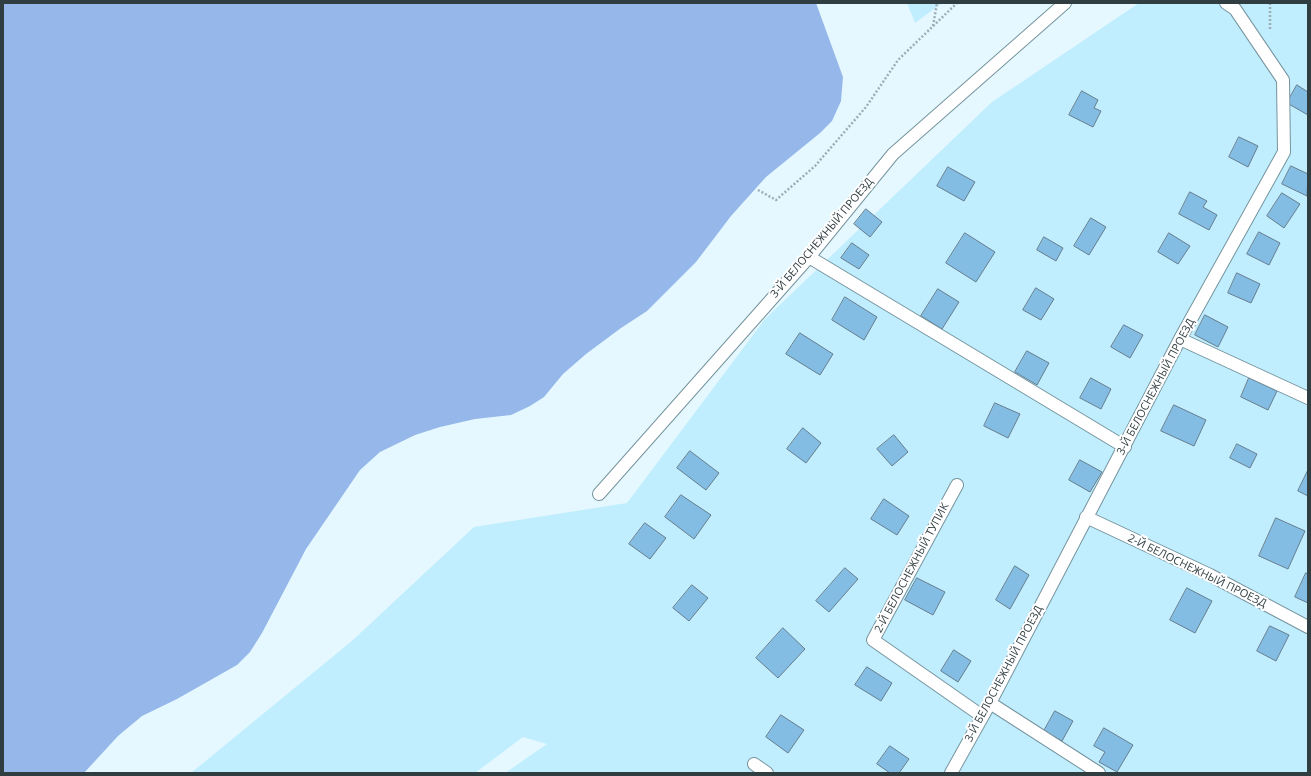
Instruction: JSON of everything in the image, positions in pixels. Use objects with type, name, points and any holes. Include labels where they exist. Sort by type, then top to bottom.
[{"type":"lane","name":"3-Й БЕЛОСНЕЖНЫЙ ПРОЕЗД","points":[[599,494],[809,257],[893,154],[1065,3]]},
{"type":"lane","name":"3-Й БЕЛОСНЕЖНЫЙ ПРОЕЗД","points":[[951,773],[990,703],[1086,517],[1125,447],[1180,339],[1284,152],[1283,80],[1235,9],[1226,3]]},
{"type":"lane","points":[[809,257],[1125,447]]},
{"type":"lane","points":[[1180,339],[1308,398]]},
{"type":"lane","name":"2-Й БЕЛОСНЕЖНЫЙ ТУПИК","points":[[957,485],[873,640],[982,716]]},
{"type":"lane","name":"2-Й БЕЛОСНЕЖНЫЙ ПРОЕЗД","points":[[1086,517],[1210,575],[1308,628]]},
{"type":"lane","points":[[990,703],[1099,773]]},
{"type":"lane","points":[[754,764],[767,773]]},
{"type":"path","points":[[933,27],[937,3]]},
{"type":"path","points":[[758,190],[776,200],[815,166],[866,107],[898,60],[957,3]]},
{"type":"shaded area","points":[[907,3],[942,3],[915,23]]},
{"type":"shaded area","points":[[1139,3],[1308,3],[1308,773],[505,773],[547,744],[523,737],[475,773],[191,773],[353,640],[474,527],[627,503],[765,319],[992,102]]},
{"type":"water","points":[[3,3],[816,3],[843,77],[841,101],[832,121],[820,133],[766,177],[731,216],[696,262],[647,311],[586,354],[563,374],[544,397],[511,415],[475,419],[440,427],[415,435],[380,452],[360,470],[306,549],[262,633],[250,652],[237,665],[177,699],[142,716],[118,736],[84,773],[3,773]]},
{"type":"building","points":[[1297,85],[1308,92],[1308,115],[1287,103]]},
{"type":"building","points":[[1082,91],[1098,100],[1094,108],[1101,111],[1093,127],[1069,115]]},
{"type":"building","points":[[1239,137],[1258,146],[1248,167],[1229,157]]},
{"type":"building","points":[[1291,166],[1308,174],[1307,196],[1282,184]]},
{"type":"building","points":[[948,167],[975,182],[964,201],[937,186]]},
{"type":"building","points":[[1190,192],[1207,201],[1203,207],[1217,215],[1209,230],[1179,214]]},
{"type":"building","points":[[1282,193],[1300,204],[1284,228],[1267,216]]},
{"type":"building","points":[[866,209],[882,222],[870,237],[854,224]]},
{"type":"building","points":[[1091,218],[1106,227],[1089,255],[1074,246]]},
{"type":"building","points":[[1259,232],[1280,243],[1269,265],[1247,254]]},
{"type":"building","points":[[965,233],[995,252],[976,282],[946,263]]},
{"type":"building","points":[[1169,233],[1190,246],[1178,264],[1158,252]]},
{"type":"building","points":[[1044,237],[1063,248],[1056,261],[1037,250]]},
{"type":"building","points":[[852,243],[869,255],[859,269],[841,258]]},
{"type":"building","points":[[1237,273],[1260,284],[1251,303],[1228,293]]},
{"type":"building","points":[[1036,288],[1054,299],[1041,320],[1023,310]]},
{"type":"building","points":[[938,289],[959,302],[942,329],[921,316]]},
{"type":"building","points":[[845,297],[877,317],[864,340],[832,320]]},
{"type":"building","points":[[1205,315],[1228,327],[1218,347],[1195,335]]},
{"type":"building","points":[[1124,325],[1143,335],[1130,358],[1111,347]]},
{"type":"building","points":[[800,333],[833,354],[820,375],[786,354]]},
{"type":"building","points":[[1027,351],[1049,363],[1037,385],[1015,372]]},
{"type":"building","points":[[1091,378],[1111,389],[1101,409],[1080,398]]},
{"type":"building","points":[[1249,378],[1277,391],[1268,410],[1241,397]]},
{"type":"building","points":[[995,403],[1020,414],[1008,438],[984,426]]},
{"type":"building","points":[[1174,405],[1206,420],[1194,446],[1161,431]]},
{"type":"building","points":[[803,428],[821,443],[806,463],[787,449]]},
{"type":"building","points":[[894,435],[908,452],[892,466],[877,449]]},
{"type":"building","points":[[1237,444],[1257,454],[1250,468],[1230,458]]},
{"type":"building","points":[[690,451],[719,473],[706,490],[677,468]]},
{"type":"building","points":[[1080,460],[1102,472],[1090,492],[1069,480]]},
{"type":"building","points":[[1308,470],[1308,496],[1298,491]]},
{"type":"building","points":[[681,495],[711,515],[694,539],[665,517]]},
{"type":"building","points":[[884,499],[909,516],[897,535],[871,519]]},
{"type":"building","points":[[1276,518],[1305,531],[1288,569],[1259,556]]},
{"type":"building","points":[[645,523],[666,538],[650,559],[629,544]]},
{"type":"building","points":[[1015,566],[1029,575],[1010,609],[996,600]]},
{"type":"building","points":[[845,568],[858,579],[829,612],[816,601]]},
{"type":"building","points":[[1306,573],[1308,574],[1308,603],[1295,597]]},
{"type":"building","points":[[917,578],[945,592],[933,615],[905,600]]},
{"type":"building","points":[[692,585],[708,598],[689,621],[673,608]]},
{"type":"building","points":[[1187,588],[1212,601],[1195,633],[1170,620]]},
{"type":"building","points":[[1270,626],[1289,635],[1276,661],[1257,651]]},
{"type":"building","points":[[783,628],[805,649],[778,678],[756,658]]},
{"type":"building","points":[[954,650],[971,661],[958,682],[941,671]]},
{"type":"building","points":[[867,667],[892,683],[881,701],[855,685]]},
{"type":"building","points":[[1055,711],[1073,721],[1062,741],[1044,731]]},
{"type":"building","points":[[781,715],[804,730],[788,753],[766,737]]},
{"type":"building","points":[[1104,728],[1133,745],[1117,772],[1099,762],[1105,752],[1094,746]]},
{"type":"building","points":[[890,746],[909,759],[899,773],[890,773],[877,764]]}]
